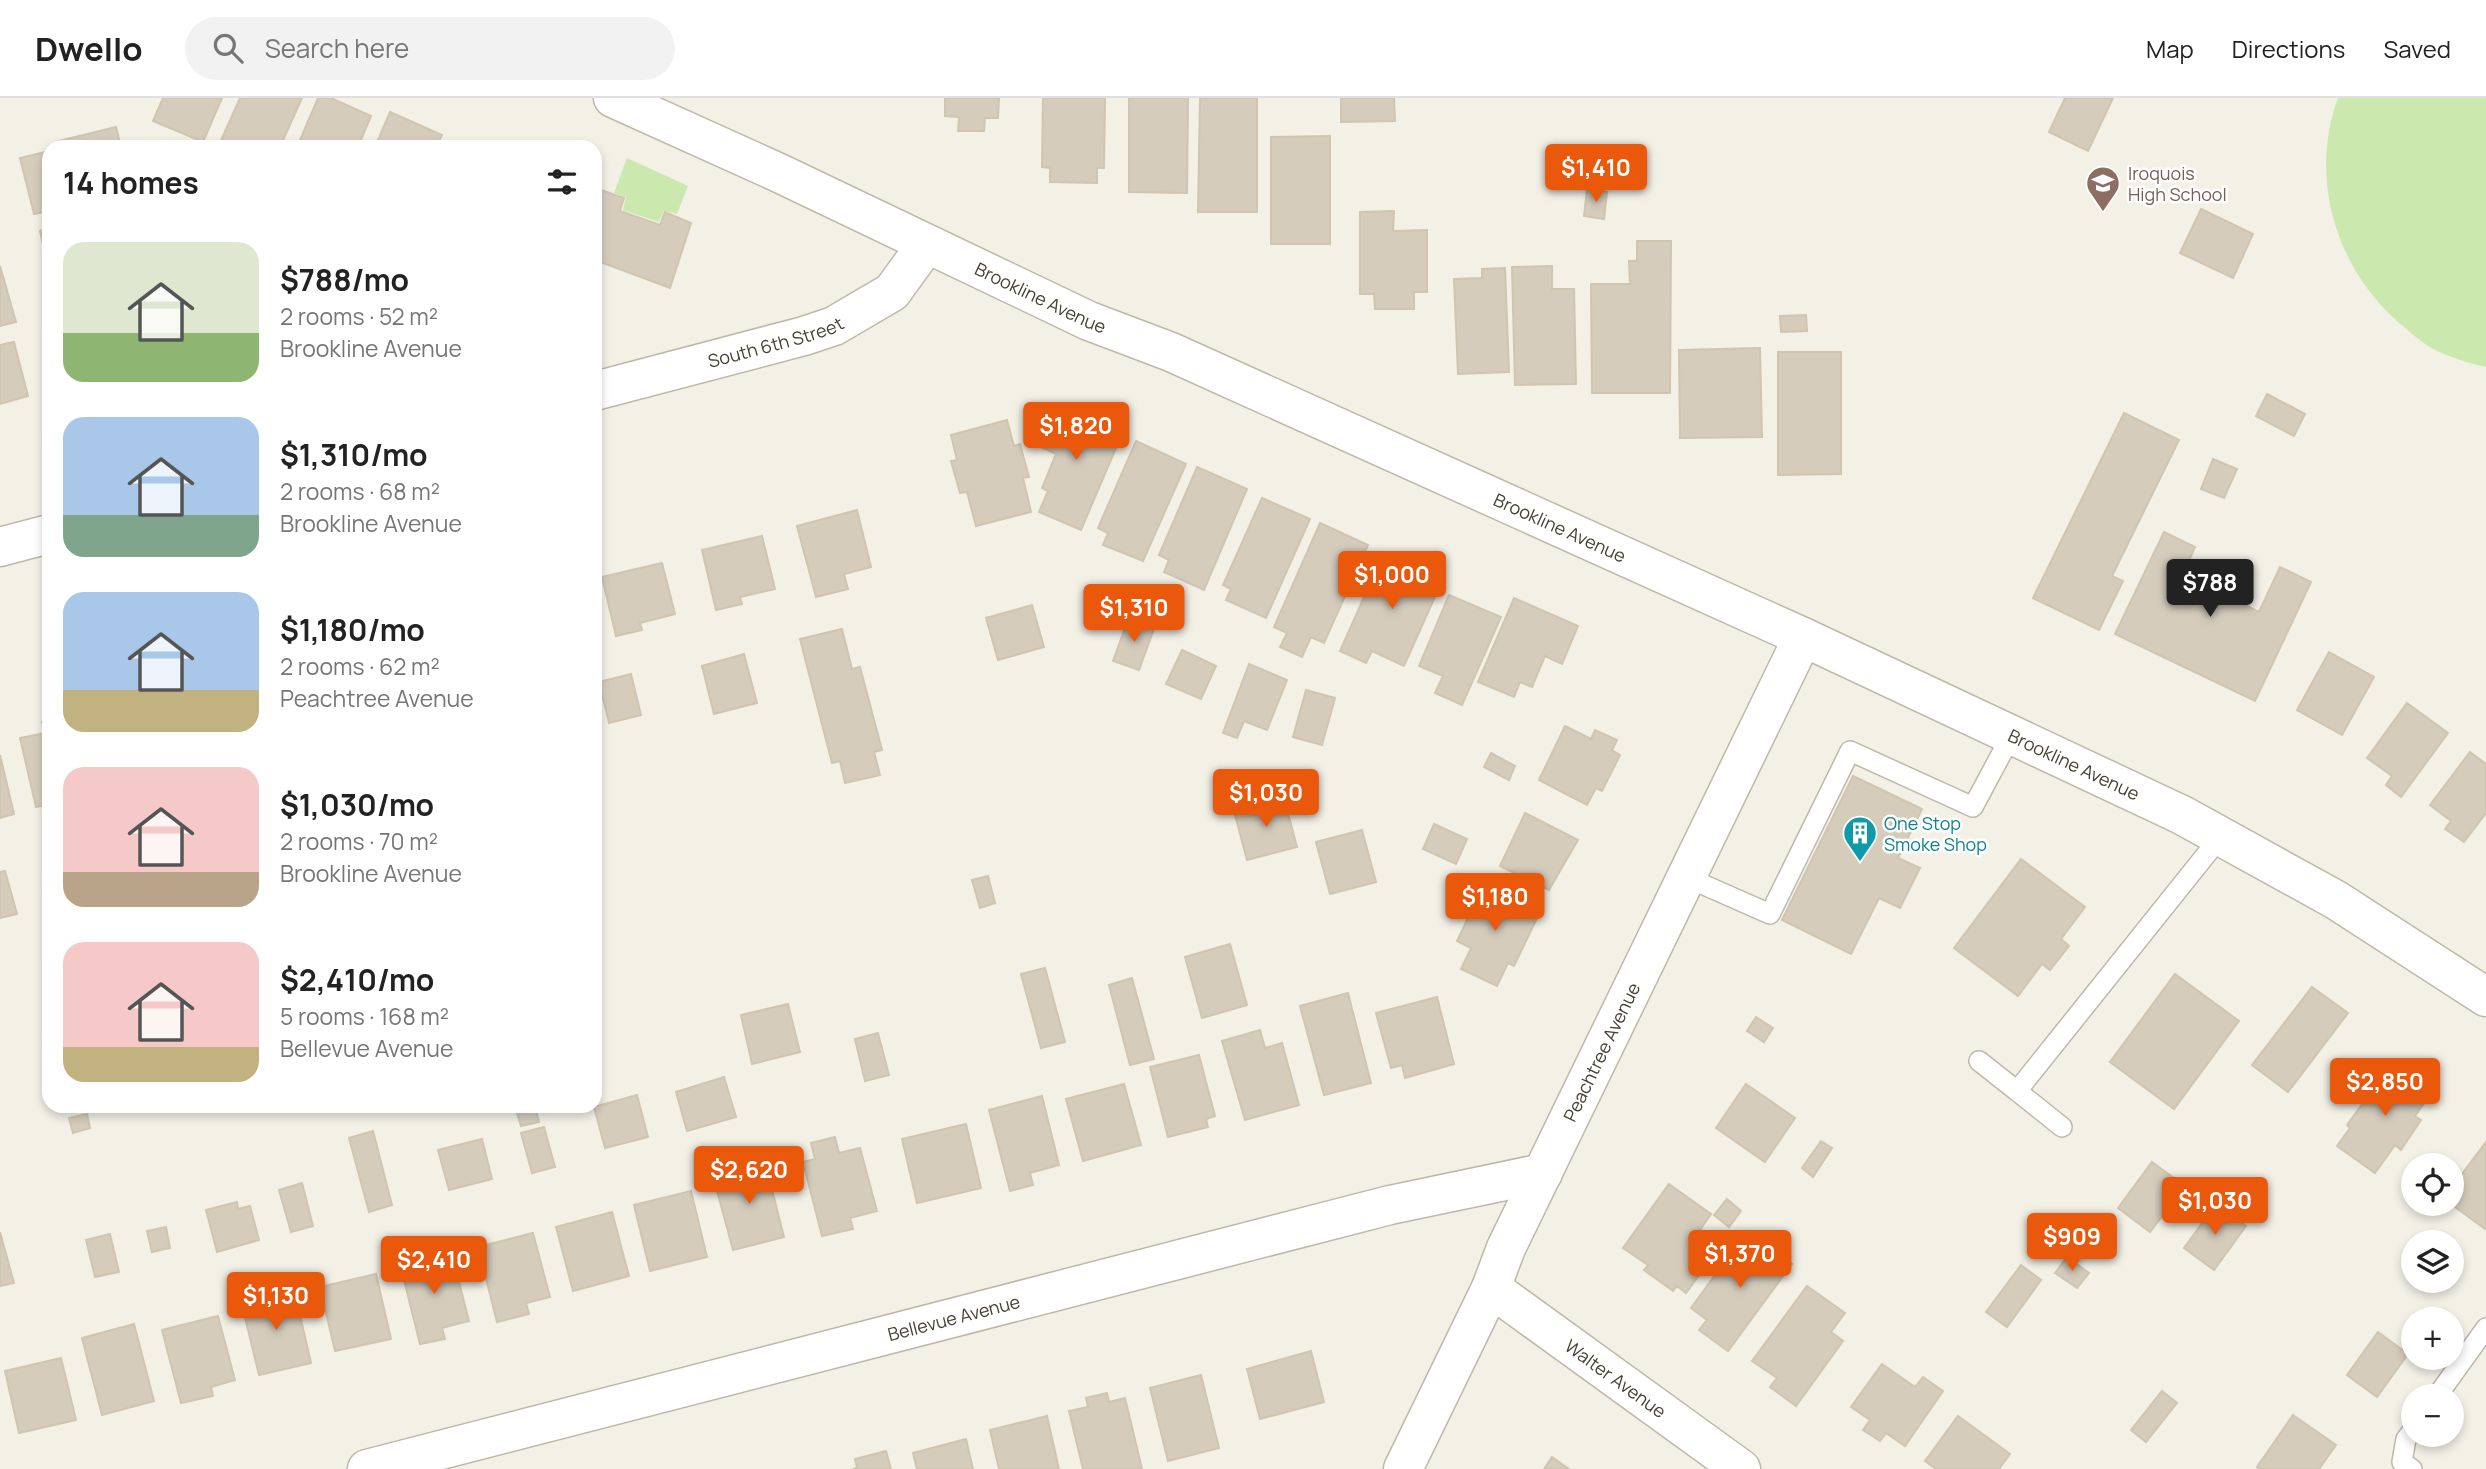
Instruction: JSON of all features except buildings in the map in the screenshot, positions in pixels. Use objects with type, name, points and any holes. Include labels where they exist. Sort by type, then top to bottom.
[{"type":"street","name":"Brookline Avenue","points":[[613,98],[777,172],[1089,321],[1171,352],[1803,638],[2182,815],[2336,900],[2486,997]]},
{"type":"street","name":"South 6th Street","points":[[602,389],[834,326],[892,292],[926,245]]},
{"type":"street","points":[[0,547],[42,536]]},
{"type":"street","name":"Peachtree Avenue","points":[[1403,1469],[1491,1288],[1506,1248],[1803,638]]},
{"type":"street","name":"Bellevue Avenue","points":[[367,1469],[1390,1205],[1543,1173]]},
{"type":"street","name":"Walter Avenue","points":[[1491,1288],[1741,1469]]},
{"type":"lane","points":[[1686,877],[1770,914],[1850,751],[1973,807],[2011,736]]},
{"type":"lane","points":[[2017,1091],[2221,836]]},
{"type":"lane","points":[[1979,1061],[2062,1127]]},
{"type":"lane","points":[[2446,1384],[2486,1328]]},
{"type":"lane","points":[[2405,1447],[2402,1462],[2412,1469]]},
{"type":"green space","points":[[2338,98],[2486,98],[2486,367],[2435,350],[2397,321],[2375,299],[2343,247],[2333,218],[2326,158]]},
{"type":"green space","points":[[627,158],[688,186],[677,214],[664,211],[659,222],[623,210],[626,197],[614,193]]},
{"type":"place","name":"Iroquois High School","points":[[2103,213]]},
{"type":"place","name":"One Stop Smoke Shop","points":[[1860,863]]}]
